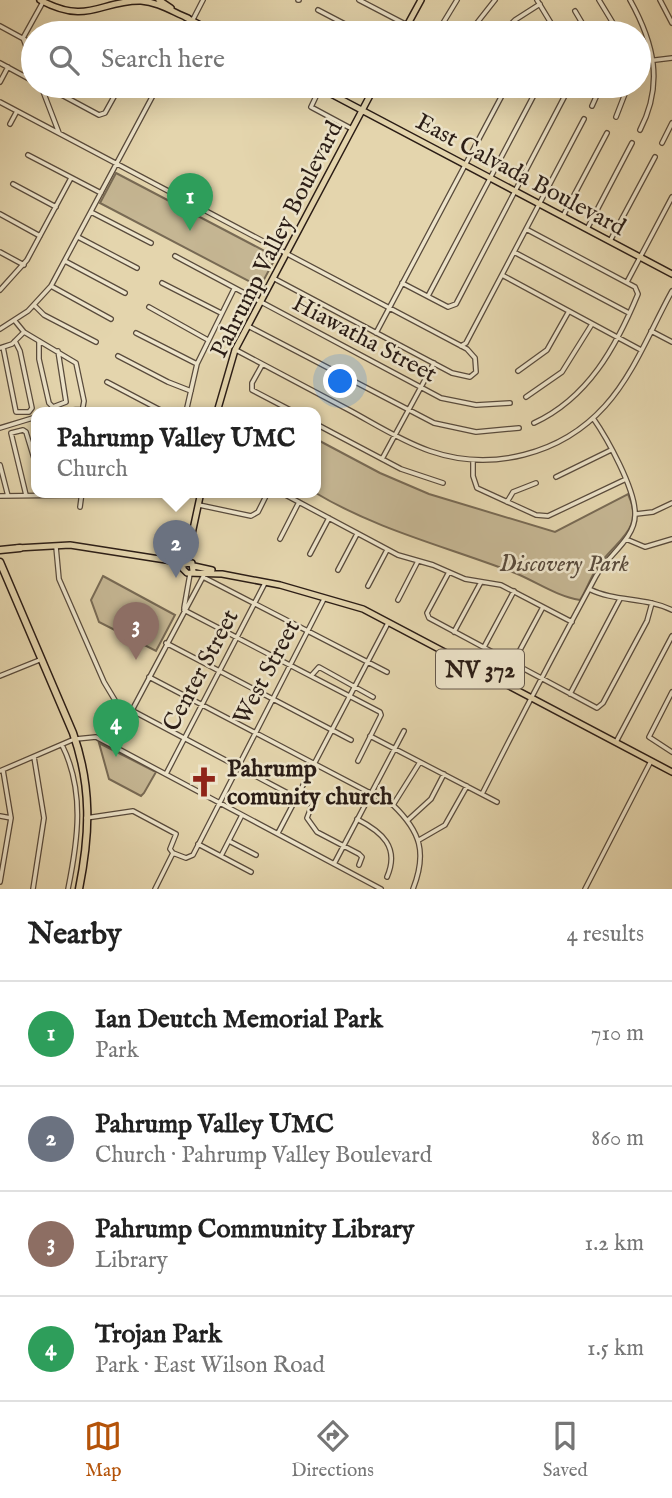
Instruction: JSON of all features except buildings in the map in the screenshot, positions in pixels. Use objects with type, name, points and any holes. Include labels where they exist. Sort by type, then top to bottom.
[{"type":"highway","points":[[0,551],[20,548]]},
{"type":"highway","points":[[0,562],[74,739],[83,777],[88,818]]},
{"type":"highway","points":[[0,572],[82,761],[88,818],[77,889]]},
{"type":"highway","points":[[6,585],[15,596]]},
{"type":"main road","points":[[159,0],[194,21]]},
{"type":"main road","points":[[409,21],[420,0]]},
{"type":"main road","points":[[42,1],[80,12],[129,2],[151,1],[190,19]]},
{"type":"main road","name":"East Calvada Boulevard","points":[[339,98],[672,274]]},
{"type":"main road","name":"Pahrump Valley Boulevard","points":[[218,407],[235,350],[368,98]]},
{"type":"main road","points":[[188,567],[200,498]]},
{"type":"main road","name":"NV 372","points":[[20,548],[55,544],[153,560],[326,596],[389,621],[672,772]]},
{"type":"main road","name":"NV 372","points":[[188,567],[205,575],[222,574]]},
{"type":"street","points":[[190,19],[204,0]]},
{"type":"street","points":[[359,0],[399,21]]},
{"type":"street","points":[[444,21],[457,0]]},
{"type":"street","points":[[478,21],[495,0]]},
{"type":"street","points":[[599,0],[611,21]]},
{"type":"street","points":[[630,0],[642,21]]},
{"type":"street","points":[[660,0],[672,23]]},
{"type":"street","points":[[32,21],[42,1]]},
{"type":"street","points":[[514,21],[539,2],[550,21]]},
{"type":"street","points":[[318,10],[339,21]]},
{"type":"street","points":[[575,11],[581,21]]},
{"type":"street","points":[[0,26],[21,37]]},
{"type":"street","points":[[640,130],[653,95],[654,60],[651,48]]},
{"type":"street","points":[[651,60],[672,58]]},
{"type":"street","points":[[0,63],[21,74]]},
{"type":"street","points":[[0,82],[8,67]]},
{"type":"street","points":[[47,98],[60,134]]},
{"type":"street","points":[[67,98],[101,115],[112,98]]},
{"type":"street","points":[[0,329],[34,306],[51,286],[152,98]]},
{"type":"street","points":[[314,98],[311,107],[352,129]]},
{"type":"street","points":[[376,333],[501,98]]},
{"type":"street","points":[[428,296],[532,98]]},
{"type":"street","points":[[402,283],[453,307],[564,98]]},
{"type":"street","points":[[592,106],[596,98]]},
{"type":"street","points":[[616,117],[623,98]]},
{"type":"street","points":[[0,102],[461,346],[475,358],[476,372],[470,377],[434,363],[273,278]]},
{"type":"street","points":[[10,124],[17,111]]},
{"type":"street","points":[[461,346],[466,343],[584,119]]},
{"type":"street","points":[[662,143],[672,123]]},
{"type":"street","points":[[563,216],[607,133]]},
{"type":"street","points":[[587,229],[632,143]]},
{"type":"street","points":[[28,155],[101,193]]},
{"type":"street","points":[[610,241],[655,157]]},
{"type":"street","points":[[0,289],[24,265],[71,178]]},
{"type":"street","points":[[13,184],[56,207]]},
{"type":"street","points":[[627,282],[672,197]]},
{"type":"street","points":[[91,212],[151,243]]},
{"type":"street","points":[[0,214],[40,236]]},
{"type":"street","points":[[526,229],[627,282],[638,291],[629,313],[584,388],[559,410],[534,423]]},
{"type":"street","points":[[78,237],[137,268]]},
{"type":"street","points":[[0,252],[24,265]]},
{"type":"street","points":[[514,252],[629,313]]},
{"type":"street","name":"Hiawatha Street","points":[[175,256],[421,387],[464,404],[509,403]]},
{"type":"street","points":[[65,261],[125,293]]},
{"type":"street","points":[[502,275],[640,349]]},
{"type":"street","points":[[162,283],[221,313]]},
{"type":"street","points":[[51,286],[111,318]]},
{"type":"street","points":[[187,407],[197,363],[234,289]]},
{"type":"street","points":[[235,350],[431,452],[473,460],[514,457],[548,447],[593,418],[619,388],[672,291]]},
{"type":"street","points":[[34,306],[44,315],[96,342]]},
{"type":"street","points":[[149,307],[208,340]]},
{"type":"street","points":[[518,372],[547,350],[569,311]]},
{"type":"street","points":[[15,321],[24,332],[76,363],[84,401],[83,407]]},
{"type":"street","points":[[526,397],[562,372],[593,324]]},
{"type":"street","points":[[248,326],[433,423],[485,433],[519,428]]},
{"type":"street","points":[[651,331],[672,342]]},
{"type":"street","points":[[24,332],[15,341],[1,348],[16,412],[24,413],[31,409]]},
{"type":"street","points":[[136,333],[197,363]]},
{"type":"street","points":[[15,341],[20,351],[32,407]]},
{"type":"street","points":[[39,341],[49,403],[59,406],[66,402],[58,351]]},
{"type":"street","points":[[118,356],[191,391]]},
{"type":"street","points":[[382,459],[434,363]]},
{"type":"street","points":[[262,364],[251,388],[284,407]]},
{"type":"street","points":[[107,382],[154,407]]},
{"type":"street","points":[[482,793],[605,560],[626,539],[634,526],[635,514],[624,480],[611,449],[593,418]]},
{"type":"street","points":[[0,428],[31,419]]},
{"type":"street","points":[[321,427],[410,473],[443,483]]},
{"type":"street","points":[[26,495],[10,435],[17,431],[26,432],[31,448]]},
{"type":"street","points":[[556,477],[611,449]]},
{"type":"street","points":[[473,460],[476,487],[537,515],[548,516],[624,480]]},
{"type":"street","points":[[0,465],[8,496]]},
{"type":"street","points":[[507,502],[513,492],[536,483]]},
{"type":"street","points":[[0,496],[31,495]]},
{"type":"street","points":[[80,507],[81,498]]},
{"type":"street","points":[[199,505],[254,515],[264,498]]},
{"type":"street","points":[[291,498],[387,550],[481,582],[502,585],[572,622]]},
{"type":"street","points":[[281,539],[299,502]]},
{"type":"street","points":[[635,514],[653,512],[672,503]]},
{"type":"street","points":[[310,554],[329,518]]},
{"type":"street","points":[[338,570],[358,534]]},
{"type":"street","points":[[626,539],[645,547],[672,539]]},
{"type":"street","points":[[55,544],[59,579],[104,682],[116,702],[297,798]]},
{"type":"street","points":[[368,586],[387,550]]},
{"type":"street","points":[[398,600],[418,561]]},
{"type":"street","points":[[184,610],[188,567]]},
{"type":"street","points":[[449,572],[427,616],[599,708],[647,621],[652,603]]},
{"type":"street","points":[[113,746],[166,643],[205,575],[387,672]]},
{"type":"street","name":"Center Street","points":[[166,774],[266,582]]},
{"type":"street","points":[[454,632],[481,582]]},
{"type":"street","points":[[589,589],[672,610]]},
{"type":"street","points":[[484,648],[514,591]]},
{"type":"street","name":"West Street","points":[[173,853],[186,858],[193,855],[326,596]]},
{"type":"street","points":[[570,694],[620,599]]},
{"type":"street","points":[[513,663],[543,607]]},
{"type":"street","points":[[184,610],[380,712],[382,715],[358,761]]},
{"type":"street","points":[[278,834],[389,621]]},
{"type":"street","points":[[616,742],[672,636]]},
{"type":"street","points":[[166,643],[351,740]]},
{"type":"street","points":[[0,676],[40,659]]},
{"type":"street","points":[[311,676],[318,667],[373,697]]},
{"type":"street","points":[[149,677],[393,805],[408,820],[419,840],[421,868],[413,889]]},
{"type":"street","points":[[671,751],[649,737],[672,692]]},
{"type":"street","points":[[334,864],[404,732]]},
{"type":"street","points":[[0,882],[10,818],[2,771],[74,739],[92,736],[382,889]]},
{"type":"street","points":[[370,736],[497,802]]},
{"type":"street","points":[[62,745],[73,771],[78,812],[78,832],[68,889]]},
{"type":"street","points":[[33,889],[44,824],[43,793],[34,757]]},
{"type":"street","points":[[585,889],[651,761]]},
{"type":"street","points":[[393,805],[420,762]]},
{"type":"street","points":[[408,820],[431,799],[444,774]]},
{"type":"street","points":[[419,840],[435,832],[453,816],[467,786]]},
{"type":"street","points":[[315,797],[307,818],[311,827],[362,857],[359,865]]},
{"type":"street","points":[[88,818],[133,811],[176,834],[170,849],[173,853],[155,889]]},
{"type":"street","points":[[221,856],[242,815]]},
{"type":"street","points":[[0,817],[10,818]]},
{"type":"street","points":[[358,819],[377,830],[390,845],[392,864],[387,877]]},
{"type":"street","points":[[229,841],[256,855]]},
{"type":"street","points":[[198,844],[251,873]]},
{"type":"green space","points":[[116,173],[276,257],[260,287],[100,203]]},
{"type":"green space","name":"Discovery Park","points":[[321,442],[380,473],[429,494],[555,532],[628,494],[633,515],[628,531],[599,565],[580,600],[555,592],[515,573],[388,527],[321,496]]},
{"type":"green space","points":[[103,576],[175,615],[156,651],[99,622],[91,600]]},
{"type":"green space","points":[[99,743],[156,772],[141,796],[109,779]]},
{"type":"place","name":"Ian Deutch Memorial Park","points":[[190,231]]},
{"type":"place","name":"Pahrump Valley UMC","points":[[176,578]]},
{"type":"place","name":"Pahrump Community Library","points":[[136,660]]},
{"type":"place","name":"Trojan Park","points":[[116,757]]},
{"type":"place","name":"Pahrump comunity church","points":[[204,782]]}]
